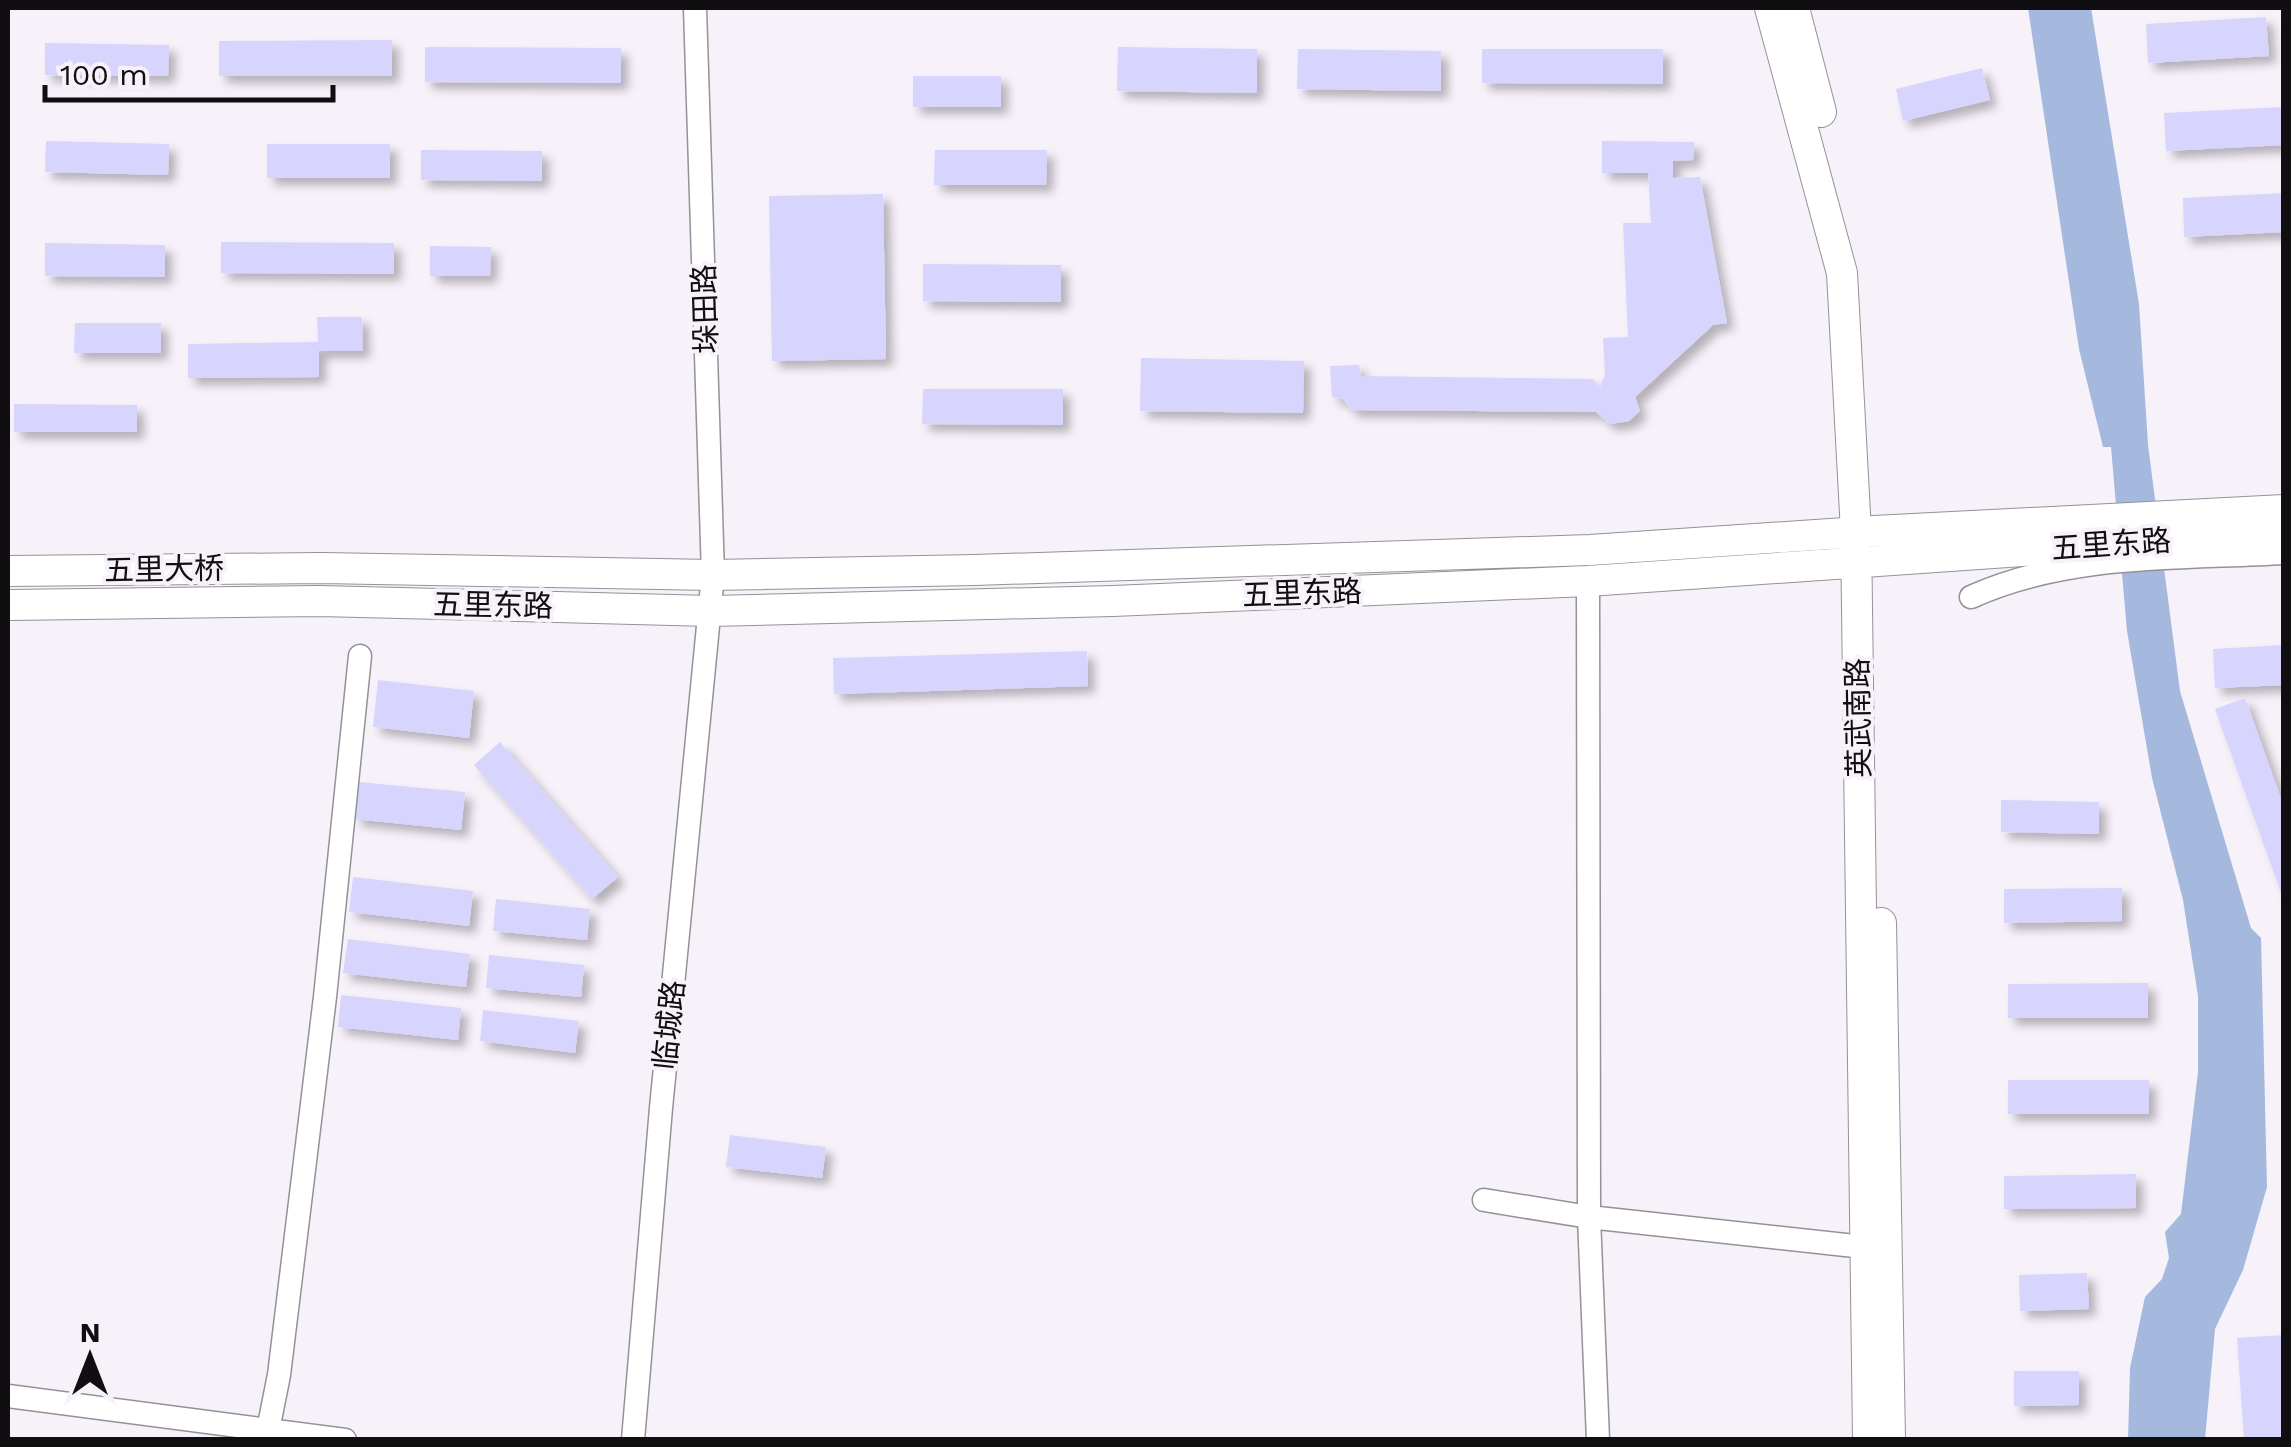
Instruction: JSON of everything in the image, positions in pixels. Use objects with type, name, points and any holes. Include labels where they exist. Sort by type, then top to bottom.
[{"type":"main road","name":"英武南路","points":[[1770,8],[1842,273],[1865,546],[1864,1247],[1868,1440]]},
{"type":"main road","name":"英武南路","points":[[1794,8],[1860,268],[1890,1440]]},
{"type":"main road","name":"五里东路","points":[[2182,538],[2284,510]]},
{"type":"main road","name":"五里东路","points":[[321,568],[713,575],[1570,550],[2065,546],[2284,534]]},
{"type":"main road","name":"五里东路","points":[[320,601],[711,611],[1113,601],[1588,581],[1865,546]]},
{"type":"main road","name":"五里大桥","points":[[8,571],[321,568]]},
{"type":"main road","name":"五里大桥","points":[[8,605],[320,601]]},
{"type":"street","name":"垛田路","points":[[695,8],[711,611]]},
{"type":"street","points":[[2182,538],[2284,553]]},
{"type":"street","points":[[1971,597],[2007,581],[2065,546]]},
{"type":"street","points":[[1588,581],[1589,1217],[1598,1440]]},
{"type":"street","name":"临城路","points":[[634,1440],[661,1108],[711,611]]},
{"type":"street","points":[[268,1434],[325,998],[360,656]]},
{"type":"street","points":[[1484,1200],[1589,1217],[1864,1247]]},
{"type":"street","points":[[8,1396],[268,1434],[345,1440]]},
{"type":"water","points":[[2028,8],[2091,8],[2139,304],[2148,445],[2180,691],[2251,928],[2261,938],[2267,1187],[2243,1270],[2215,1329],[2205,1439],[2128,1439],[2130,1368],[2145,1297],[2162,1279],[2169,1258],[2165,1232],[2181,1214],[2198,1072],[2198,996],[2183,900],[2152,778],[2127,631],[2111,447],[2103,447],[2079,349]]},
{"type":"building","points":[[2266,17],[2269,56],[2148,63],[2146,24]]},
{"type":"building","points":[[392,40],[392,76],[219,76],[219,41]]},
{"type":"building","points":[[45,43],[169,45],[168,76],[45,75]]},
{"type":"building","points":[[425,47],[621,48],[621,83],[425,82]]},
{"type":"building","points":[[1118,47],[1257,49],[1257,93],[1117,91]]},
{"type":"building","points":[[1298,49],[1441,51],[1441,91],[1297,89]]},
{"type":"building","points":[[1482,49],[1663,49],[1663,84],[1482,83]]},
{"type":"building","points":[[1982,68],[1990,100],[1903,121],[1896,89]]},
{"type":"building","points":[[913,76],[1001,76],[1001,107],[913,107]]},
{"type":"building","points":[[2284,107],[2284,145],[2166,151],[2164,113]]},
{"type":"building","points":[[46,141],[169,144],[168,175],[45,172]]},
{"type":"building","points":[[1602,141],[1694,142],[1693,160],[1673,161],[1673,178],[1700,177],[1727,323],[1713,325],[1635,397],[1640,411],[1629,421],[1610,424],[1596,412],[1352,410],[1343,399],[1332,397],[1330,366],[1359,365],[1361,376],[1593,379],[1600,388],[1605,374],[1603,338],[1628,337],[1623,223],[1651,223],[1648,173],[1602,173]]},
{"type":"building","points":[[267,144],[390,144],[390,178],[267,178]]},
{"type":"building","points":[[421,150],[542,151],[542,181],[421,180]]},
{"type":"building","points":[[935,150],[1047,150],[1046,185],[934,185]]},
{"type":"building","points":[[2284,193],[2284,232],[2184,237],[2183,198]]},
{"type":"building","points":[[883,194],[886,359],[772,361],[769,196]]},
{"type":"building","points":[[221,242],[394,243],[394,274],[221,273]]},
{"type":"building","points":[[45,243],[165,245],[165,277],[45,276]]},
{"type":"building","points":[[430,246],[491,247],[490,276],[430,276]]},
{"type":"building","points":[[923,264],[1061,265],[1061,302],[923,301]]},
{"type":"building","points":[[317,317],[362,317],[363,351],[319,351],[319,377],[188,378],[188,344],[318,342]]},
{"type":"building","points":[[75,323],[161,323],[161,353],[74,353]]},
{"type":"building","points":[[1141,358],[1304,361],[1303,413],[1140,411]]},
{"type":"building","points":[[923,389],[1063,389],[1063,425],[922,424]]},
{"type":"building","points":[[14,404],[137,405],[137,432],[14,432]]},
{"type":"building","points":[[2284,645],[2284,685],[2215,688],[2213,649]]},
{"type":"building","points":[[1087,651],[1088,686],[834,694],[833,658]]},
{"type":"building","points":[[378,680],[474,691],[469,738],[373,727]]},
{"type":"building","points":[[2245,698],[2284,807],[2284,901],[2215,709]]},
{"type":"building","points":[[500,742],[618,877],[592,899],[474,765]]},
{"type":"building","points":[[358,782],[465,792],[461,830],[354,819]]},
{"type":"building","points":[[2001,800],[2099,802],[2099,834],[2001,832]]},
{"type":"building","points":[[353,877],[473,891],[469,926],[349,912]]},
{"type":"building","points":[[2122,888],[2122,921],[2004,923],[2004,889]]},
{"type":"building","points":[[496,899],[590,909],[587,940],[493,931]]},
{"type":"building","points":[[348,939],[470,954],[466,987],[343,973]]},
{"type":"building","points":[[489,955],[584,965],[581,997],[486,988]]},
{"type":"building","points":[[2148,983],[2148,1018],[2008,1018],[2008,984]]},
{"type":"building","points":[[341,995],[461,1008],[458,1040],[338,1027]]},
{"type":"building","points":[[483,1010],[579,1021],[575,1053],[480,1041]]},
{"type":"building","points":[[2008,1080],[2149,1080],[2149,1114],[2008,1114]]},
{"type":"building","points":[[730,1135],[826,1147],[822,1178],[726,1167]]},
{"type":"building","points":[[2136,1174],[2136,1208],[2004,1209],[2004,1176]]},
{"type":"building","points":[[2087,1273],[2089,1309],[2020,1311],[2019,1275]]},
{"type":"building","points":[[2284,1335],[2284,1440],[2244,1440],[2237,1338]]},
{"type":"building","points":[[2014,1371],[2079,1371],[2079,1405],[2014,1406]]}]
